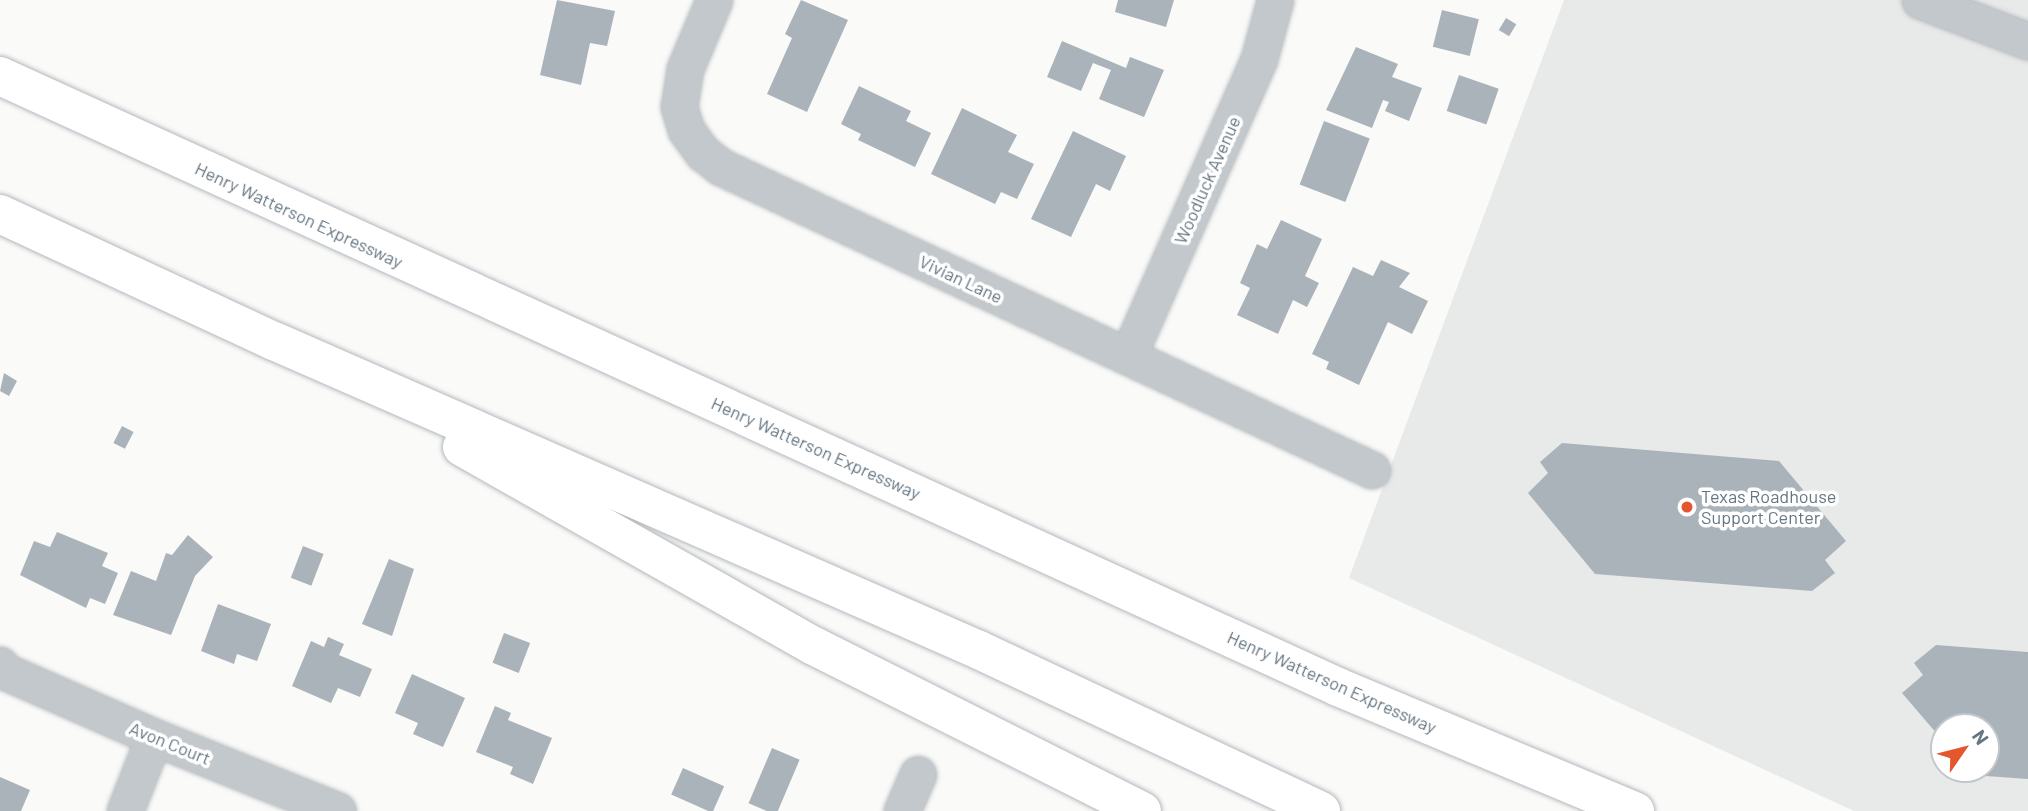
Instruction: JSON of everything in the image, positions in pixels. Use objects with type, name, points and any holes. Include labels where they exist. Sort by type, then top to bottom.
[{"type":"highway","name":"Henry Watterson Expressway","points":[[0,76],[1338,687],[1635,811]]},
{"type":"highway","points":[[0,214],[274,341],[979,650],[1321,811]]},
{"type":"highway","points":[[274,341],[814,646],[1142,811]]},
{"type":"street","name":"Vivian Lane","points":[[714,0],[679,88],[686,130],[703,153],[721,166],[1372,470]]},
{"type":"street","name":"Woodluck Avenue","points":[[1128,356],[1241,103],[1275,0]]},
{"type":"street","points":[[1920,0],[2028,41]]},
{"type":"street","name":"Avon Court","points":[[1,669],[154,737],[338,811]]},
{"type":"street","points":[[125,811],[154,737]]},
{"type":"street","points":[[902,811],[918,774]]},
{"type":"shaded area","points":[[1564,0],[2028,0],[2028,811],[1854,811],[1349,578]]},
{"type":"building","points":[[557,0],[615,11],[607,46],[590,43],[581,85],[540,75]]},
{"type":"building","points":[[801,0],[848,20],[807,112],[767,94],[792,38],[785,34]]},
{"type":"building","points":[[1118,0],[1174,0],[1166,27],[1115,12]]},
{"type":"building","points":[[1442,10],[1479,19],[1470,56],[1433,47]]},
{"type":"building","points":[[1506,18],[1516,24],[1509,36],[1499,30]]},
{"type":"building","points":[[1062,41],[1126,68],[1130,57],[1164,70],[1144,117],[1099,99],[1111,70],[1093,63],[1081,91],[1047,77]]},
{"type":"building","points":[[1356,47],[1398,64],[1392,77],[1422,88],[1409,121],[1385,111],[1389,102],[1383,100],[1372,128],[1326,110]]},
{"type":"building","points":[[1459,75],[1499,89],[1486,125],[1447,111]]},
{"type":"building","points":[[859,86],[911,111],[906,121],[931,133],[915,167],[858,140],[861,134],[841,124]]},
{"type":"building","points":[[962,108],[1017,135],[1008,152],[1034,164],[1017,199],[1001,192],[995,204],[931,174]]},
{"type":"building","points":[[1324,121],[1370,139],[1345,202],[1300,184]]},
{"type":"building","points":[[1073,131],[1126,156],[1110,191],[1096,184],[1071,237],[1031,219]]},
{"type":"building","points":[[1281,220],[1322,239],[1305,276],[1319,283],[1307,307],[1293,300],[1278,334],[1237,315],[1250,288],[1240,283],[1257,244],[1267,249]]},
{"type":"building","points":[[1381,260],[1410,273],[1399,287],[1428,301],[1412,334],[1388,322],[1359,385],[1326,369],[1329,362],[1312,354],[1353,267],[1373,276]]},
{"type":"building","points":[[4,373],[17,381],[9,396],[0,391]]},
{"type":"building","points":[[122,426],[134,432],[125,449],[113,443]]},
{"type":"building","points":[[1562,443],[1779,461],[1846,541],[1825,560],[1835,573],[1812,591],[1595,574],[1528,493],[1548,473],[1540,462]]},
{"type":"building","points":[[57,532],[108,553],[102,566],[118,573],[105,604],[90,598],[86,608],[20,575],[34,541],[50,547]]},
{"type":"building","points":[[188,535],[213,557],[195,576],[171,635],[113,615],[131,571],[156,581],[166,553],[172,555]]},
{"type":"building","points":[[303,546],[324,554],[311,586],[291,578]]},
{"type":"building","points":[[389,559],[414,569],[392,636],[362,624]]},
{"type":"building","points":[[218,604],[271,624],[257,661],[237,654],[234,664],[201,651]]},
{"type":"building","points":[[504,633],[530,643],[519,673],[493,663]]},
{"type":"building","points":[[328,637],[344,644],[339,655],[372,669],[360,697],[338,688],[331,703],[292,686],[311,641],[324,647]]},
{"type":"building","points":[[1936,645],[2028,652],[2028,779],[2000,777],[2000,713],[1930,713],[1930,726],[1902,693],[1923,675],[1914,663]]},
{"type":"building","points":[[412,674],[465,698],[443,747],[413,734],[418,723],[395,713]]},
{"type":"building","points":[[495,706],[511,713],[508,720],[552,738],[533,784],[510,774],[513,767],[476,752]]},
{"type":"building","points":[[772,748],[800,760],[778,811],[767,811],[749,803]]},
{"type":"building","points":[[683,768],[724,786],[713,811],[671,794]]},
{"type":"building","points":[[0,777],[30,790],[21,811],[0,811]]},
{"type":"place","name":"Texas Roadhouse Support Center","points":[[1687,507]]}]
